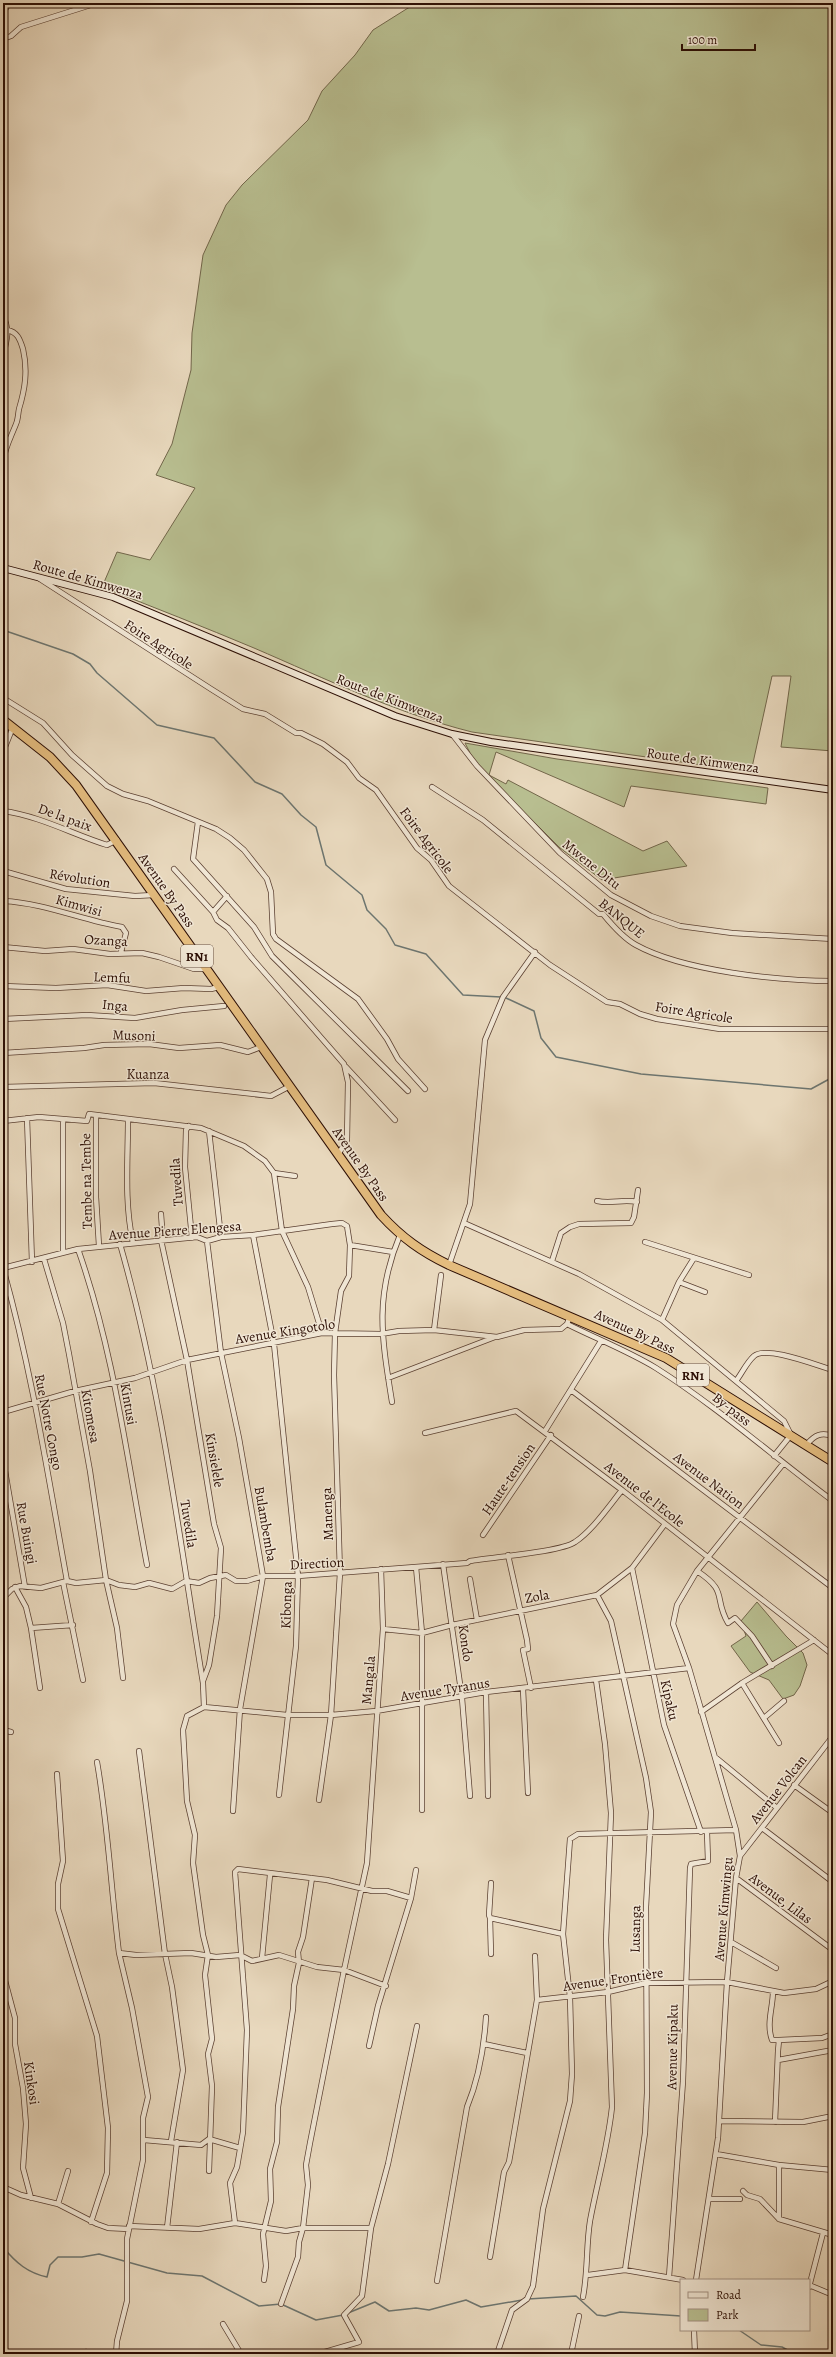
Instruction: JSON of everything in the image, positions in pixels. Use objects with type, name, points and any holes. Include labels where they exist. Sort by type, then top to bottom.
[{"type":"highway","name":"Avenue By Pass","points":[[3,720],[50,757],[67,774],[117,840],[206,969],[381,1215],[400,1235],[417,1248],[449,1265],[568,1320],[666,1358],[807,1444],[833,1462]]},
{"type":"street","points":[[3,13],[10,3]]},
{"type":"street","points":[[3,38],[11,36],[21,27],[97,3]]},
{"type":"street","points":[[3,316],[7,324],[3,354]]},
{"type":"street","points":[[3,462],[6,447],[17,423],[25,392],[26,377],[25,358],[20,341],[14,332],[7,330]]},
{"type":"street","name":"Route de Kimwenza","points":[[3,568],[113,597],[139,606],[395,716],[452,734],[491,742],[833,790]]},
{"type":"street","name":"Foire Agricole","points":[[35,576],[175,668],[244,709],[265,714],[296,733],[323,744],[347,762],[359,778],[376,790],[417,848],[431,860],[447,885],[550,965],[607,1002],[620,1004],[635,1012],[657,1019],[731,1030],[833,1029]]},
{"type":"street","points":[[3,698],[43,723],[72,755],[107,786],[216,829],[244,850],[269,885],[273,934],[276,940],[358,999],[387,1039],[398,1059],[425,1089]]},
{"type":"street","points":[[3,752],[12,727]]},
{"type":"street","name":"Mwene Ditu","points":[[452,734],[477,766],[560,853],[611,895],[651,916],[680,926],[732,933],[833,938]]},
{"type":"street","name":"BANQUE","points":[[432,787],[483,820],[599,914],[603,914],[616,929],[636,945],[704,968],[761,976],[833,981]]},
{"type":"street","name":"De la paix","points":[[3,811],[42,820],[76,835],[86,836],[107,845],[117,840]]},
{"type":"street","points":[[198,822],[193,859],[254,927],[272,956],[408,1091]]},
{"type":"street","points":[[174,869],[213,912],[217,920],[228,928],[250,958],[395,1120]]},
{"type":"street","name":"Révolution","points":[[3,871],[66,890],[135,896],[154,895]]},
{"type":"street","points":[[213,912],[227,896]]},
{"type":"street","name":"Kimwisi","points":[[3,901],[34,903],[81,918],[122,927],[126,933],[121,952]]},
{"type":"street","name":"Ozanga","points":[[3,947],[45,950],[73,949],[110,954],[121,952],[156,956],[194,969],[206,969]]},
{"type":"street","points":[[449,1265],[464,1223],[471,1190],[485,1040],[503,997],[535,952]]},
{"type":"street","name":"Lemfu","points":[[3,986],[56,988],[107,985],[146,991],[184,988],[211,989],[219,987]]},
{"type":"street","name":"Inga","points":[[3,1019],[87,1015],[135,1018],[182,1010],[224,1006]]},
{"type":"street","name":"Musoni","points":[[3,1052],[84,1048],[104,1045],[149,1044],[179,1048],[220,1045],[248,1052],[261,1046]]},
{"type":"street","points":[[338,1154],[347,1140],[348,1082],[344,1064]]},
{"type":"street","name":"Kuanza","points":[[3,1087],[154,1083],[271,1096],[290,1086]]},
{"type":"street","points":[[3,1121],[39,1117],[86,1121],[89,1114],[189,1126],[209,1131],[244,1146],[265,1161],[274,1173],[282,1231],[308,1287],[322,1333]]},
{"type":"street","name":"Tembe na Tembe","points":[[96,1115],[96,1197],[99,1246]]},
{"type":"street","points":[[27,1118],[32,1262]]},
{"type":"street","points":[[63,1119],[63,1252]]},
{"type":"street","points":[[128,1119],[127,1200],[128,1222],[133,1243]]},
{"type":"street","name":"Tuvedila","points":[[189,1126],[186,1130],[185,1167],[192,1238]]},
{"type":"street","points":[[209,1131],[221,1237]]},
{"type":"street","points":[[274,1173],[295,1176]]},
{"type":"street","points":[[552,1261],[561,1233],[570,1227],[579,1224],[631,1223],[637,1202],[638,1190]]},
{"type":"street","points":[[597,1201],[616,1202],[627,1200],[637,1202]]},
{"type":"street","name":"Kinsielele","points":[[161,1214],[162,1240],[187,1360],[214,1524],[221,1548],[217,1616],[209,1665],[203,1683]]},
{"type":"street","name":"Avenue Pierre Elengesa","points":[[3,1268],[32,1262],[63,1252],[99,1246],[197,1237],[207,1242],[221,1237],[253,1235],[338,1223],[345,1224],[348,1230]]},
{"type":"street","points":[[464,1223],[552,1261],[592,1281],[662,1320],[784,1421],[791,1435],[774,1456]]},
{"type":"street","name":"Manenga","points":[[319,1800],[331,1715],[340,1573],[334,1375],[335,1333],[341,1291],[349,1276],[350,1245],[348,1230]]},
{"type":"street","name":"Kibonga","points":[[253,1235],[274,1344],[298,1576],[296,1646],[279,1795]]},
{"type":"street","points":[[392,1402],[381,1334],[384,1288],[393,1252],[400,1235]]},
{"type":"street","name":"Bulambemba","points":[[207,1242],[220,1353],[240,1446],[263,1576],[240,1709],[233,1811]]},
{"type":"street","points":[[645,1242],[749,1275]]},
{"type":"street","name":"Tuvedila","points":[[120,1244],[134,1295],[152,1372],[203,1683],[204,1707]]},
{"type":"street","points":[[350,1245],[393,1252]]},
{"type":"street","name":"Kintusi","points":[[78,1249],[94,1294],[115,1383],[147,1566]]},
{"type":"street","name":"Kitomesa","points":[[44,1258],[63,1323],[90,1471],[106,1580],[117,1628],[123,1678]]},
{"type":"street","points":[[662,1320],[679,1282],[694,1258]]},
{"type":"street","name":"Rue Notre Congo","points":[[3,1268],[19,1327],[36,1403],[65,1582],[83,1680]]},
{"type":"street","points":[[434,1330],[441,1275]]},
{"type":"street","points":[[679,1282],[705,1292]]},
{"type":"street","name":"Avenue Kingotolo","points":[[3,1412],[75,1391],[115,1383],[187,1360],[274,1344],[322,1333],[381,1334],[399,1331],[434,1330],[497,1337],[524,1330],[558,1329],[568,1320]]},
{"type":"street","name":"By-pass","points":[[568,1320],[601,1341],[637,1357],[703,1400],[783,1464],[833,1501]]},
{"type":"street","points":[[388,1378],[497,1337]]},
{"type":"street","name":"Haute-tension","points":[[545,1431],[601,1341]]},
{"type":"street","points":[[736,1381],[754,1356],[767,1352],[776,1353],[833,1370]]},
{"type":"street","name":"Avenue Nation","points":[[571,1390],[833,1588]]},
{"type":"street","name":"Avenue de l'Ecole","points":[[425,1433],[515,1411],[545,1431],[622,1490],[833,1655]]},
{"type":"street","points":[[807,1444],[814,1436],[821,1434],[833,1436]]},
{"type":"street","name":"Haute-tension","points":[[483,1535],[550,1435]]},
{"type":"street","name":"Rue Buingi","points":[[3,1459],[25,1587]]},
{"type":"street","name":"Avenue Kimwingu","points":[[696,2279],[720,2120],[730,1942],[736,1878],[740,1856],[736,1830],[689,1668],[672,1624],[677,1605],[697,1571],[707,1557],[742,1518],[783,1464]]},
{"type":"street","name":"Direction","points":[[219,1576],[230,1576],[240,1581],[251,1581],[263,1576],[298,1576],[467,1563],[470,1561],[559,1548],[576,1542],[622,1490]]},
{"type":"street","name":"Zola","points":[[383,1629],[422,1634],[452,1625],[597,1595],[632,1568],[665,1524]]},
{"type":"street","points":[[508,1555],[528,1649],[523,1650],[531,1688]]},
{"type":"street","name":"Kondo","points":[[443,1564],[462,1698],[470,1796]]},
{"type":"street","points":[[416,1567],[422,1634],[422,1810]]},
{"type":"street","name":"Kipaku","points":[[632,1568],[664,1725],[701,1832]]},
{"type":"street","name":"Mangala","points":[[281,2304],[298,2257],[299,2238],[303,2228],[308,2185],[307,2162],[344,1970],[367,1863],[376,1711],[383,1629],[381,1569]]},
{"type":"street","points":[[697,1571],[709,1579],[718,1589],[728,1623],[735,1618],[752,1636],[772,1666]]},
{"type":"street","points":[[3,1598],[15,1587],[41,1588],[65,1582],[76,1583],[106,1580],[119,1585],[134,1587],[149,1582],[172,1589],[186,1580],[199,1583],[219,1576]]},
{"type":"street","points":[[470,1579],[478,1620]]},
{"type":"street","points":[[15,1587],[26,1607],[31,1628],[40,1688]]},
{"type":"street","name":"Lusanga","points":[[597,1595],[611,1621],[646,1778],[652,1832],[646,1907],[647,2093],[645,2133],[625,2270]]},
{"type":"street","points":[[31,1628],[73,1625]]},
{"type":"street","points":[[701,1712],[742,1683],[814,1640]]},
{"type":"street","name":"Avenue Tyranus","points":[[204,1707],[240,1709],[287,1715],[331,1715],[376,1711],[462,1698],[486,1692],[523,1689],[689,1668]]},
{"type":"street","points":[[583,2297],[588,2275],[590,2222],[610,2128],[612,2107],[606,1940],[611,1833],[609,1779],[596,1680]]},
{"type":"street","points":[[742,1683],[779,1743]]},
{"type":"street","points":[[523,1689],[528,1793]]},
{"type":"street","points":[[486,1692],[488,1796]]},
{"type":"street","points":[[764,1718],[784,1701]]},
{"type":"street","points":[[204,1707],[187,1716],[183,1723],[187,1800],[196,1834],[193,1864],[203,1935],[208,1955],[205,1975],[209,2000],[212,2039],[208,2054],[212,2086],[209,2171]]},
{"type":"street","points":[[3,1730],[11,1732]]},
{"type":"street","name":"Avenue Volcan","points":[[740,1856],[832,1738]]},
{"type":"street","points":[[139,1751],[165,1954],[172,1987],[182,2070],[171,2141]]},
{"type":"street","points":[[714,1756],[777,1808]]},
{"type":"street","points":[[97,1762],[105,1805],[110,1876],[119,1952],[132,2008],[148,2094],[143,2118],[143,2160],[127,2239],[127,2301],[117,2340],[116,2354]]},
{"type":"street","points":[[57,1774],[63,1861],[58,1884],[58,1909],[97,2036],[108,2128],[107,2173],[91,2222]]},
{"type":"street","points":[[794,1785],[833,1813]]},
{"type":"street","points":[[762,1828],[833,1882]]},
{"type":"street","points":[[497,2354],[512,2310],[527,2299],[533,2286],[544,2202],[570,2101],[572,2074],[570,1998],[563,1934],[570,1840],[578,1834],[707,1832],[736,1830]]},
{"type":"street","name":"Avenue Kipaku","points":[[669,2277],[683,2081],[685,1981],[690,1868],[691,1864],[708,1861],[707,1832]]},
{"type":"street","points":[[235,2223],[230,2183],[237,2167],[243,2132],[247,2030],[240,1955],[239,1914],[235,1872],[238,1870],[270,1875],[340,1882],[362,1889],[387,1891],[411,1898]]},
{"type":"street","points":[[369,2046],[378,2006],[386,1986],[398,1945],[402,1920],[411,1898],[416,1870]]},
{"type":"street","points":[[262,1958],[270,1875]]},
{"type":"street","points":[[264,2280],[266,2266],[264,2228],[271,2201],[270,2169],[277,2142],[278,2107],[294,2009],[294,1986],[299,1963],[298,1952],[303,1937],[312,1878]]},
{"type":"street","name":"Avenue, Lilas","points":[[736,1878],[833,1950]]},
{"type":"street","points":[[491,1883],[488,1915],[490,1918],[491,1954]]},
{"type":"street","points":[[490,1918],[563,1934]]},
{"type":"street","points":[[730,1942],[776,1968]]},
{"type":"street","points":[[119,1952],[136,1955],[240,1955],[252,1961],[279,1955],[289,1957],[299,1963],[344,1970],[386,1986]]},
{"type":"street","points":[[490,2257],[504,2172],[509,2162],[537,2000],[535,1956]]},
{"type":"street","name":"Kinkosi","points":[[3,1973],[15,2018],[15,2044],[23,2088],[26,2124],[23,2168],[30,2198]]},
{"type":"street","name":"Avenue, Frontière","points":[[537,2000],[570,1998],[608,1992],[646,1983],[685,1981],[727,1982],[773,1991],[798,1993],[816,1989],[833,1981]]},
{"type":"street","points":[[773,1991],[773,2003],[768,2021],[772,2040],[822,2038],[833,2034]]},
{"type":"street","points":[[437,2281],[467,2108],[475,2087],[484,2044],[486,2017]]},
{"type":"street","points":[[318,2354],[359,2342],[344,2315],[362,2296],[372,2228],[388,2164],[417,2026]]},
{"type":"street","points":[[775,2122],[779,2040]]},
{"type":"street","points":[[484,2044],[527,2053]]},
{"type":"street","points":[[778,2060],[833,2050]]},
{"type":"street","points":[[720,2120],[803,2122],[833,2116]]},
{"type":"street","points":[[144,2140],[171,2141],[201,2145],[209,2139]]},
{"type":"street","points":[[209,2139],[240,2148]]},
{"type":"street","points":[[167,2228],[177,2142]]},
{"type":"street","points":[[716,2154],[779,2165],[833,2170]]},
{"type":"street","points":[[779,2165],[779,2219]]},
{"type":"street","points":[[58,2204],[68,2171]]},
{"type":"street","points":[[3,2187],[30,2198],[58,2204],[91,2222],[108,2228],[212,2228],[235,2223],[286,2231],[303,2228],[372,2228]]},
{"type":"street","points":[[743,2191],[746,2196],[760,2199],[779,2219],[833,2236]]},
{"type":"street","points":[[709,2199],[740,2199]]},
{"type":"street","points":[[810,2282],[823,2233]]},
{"type":"street","points":[[588,2275],[625,2270],[680,2279]]},
{"type":"street","points":[[810,2286],[833,2295]]},
{"type":"street","points":[[571,2354],[579,2316]]},
{"type":"street","points":[[223,2324],[241,2354]]},
{"type":"street","points":[[694,2331],[695,2354]]},
{"type":"green space","points":[[416,3],[833,3],[833,751],[781,747],[791,676],[772,676],[751,772],[472,732],[389,705],[235,640],[102,587],[117,552],[150,560],[195,488],[156,475],[172,444],[191,370],[192,333],[203,255],[226,205],[242,185],[308,120],[322,91],[355,55],[373,30]]},
{"type":"green space","points":[[465,743],[557,759],[768,788],[766,804],[631,786],[624,807],[496,752],[489,775],[506,784],[508,780],[643,851],[667,841],[687,866],[602,880],[560,848],[475,763]]},
{"type":"green space","points":[[757,1602],[786,1636],[803,1653],[807,1665],[800,1686],[794,1695],[783,1699],[769,1680],[750,1672],[731,1646],[746,1636],[741,1621]]},
{"type":"waterway","points":[[3,630],[73,654],[90,664],[97,673],[157,725],[214,738],[255,782],[282,794],[301,815],[316,827],[326,865],[362,895],[367,910],[386,929],[395,945],[426,954],[463,995],[501,997]]},
{"type":"waterway","points":[[506,998],[534,1011],[541,1038],[556,1057],[641,1074],[811,1089],[833,1077]]},
{"type":"waterway","points":[[3,2247],[13,2258],[28,2270],[47,2277],[50,2265],[58,2257],[82,2257],[99,2254],[167,2273],[202,2276],[259,2306],[281,2304],[316,2320],[343,2315]]},
{"type":"waterway","points":[[528,2299],[576,2296],[597,2315],[605,2316],[620,2312],[680,2316]]},
{"type":"waterway","points":[[348,2313],[375,2302],[389,2311],[416,2308],[429,2310],[466,2300],[481,2307],[522,2300]]},
{"type":"waterway","points":[[740,2331],[761,2345],[782,2347],[795,2354]]}]
